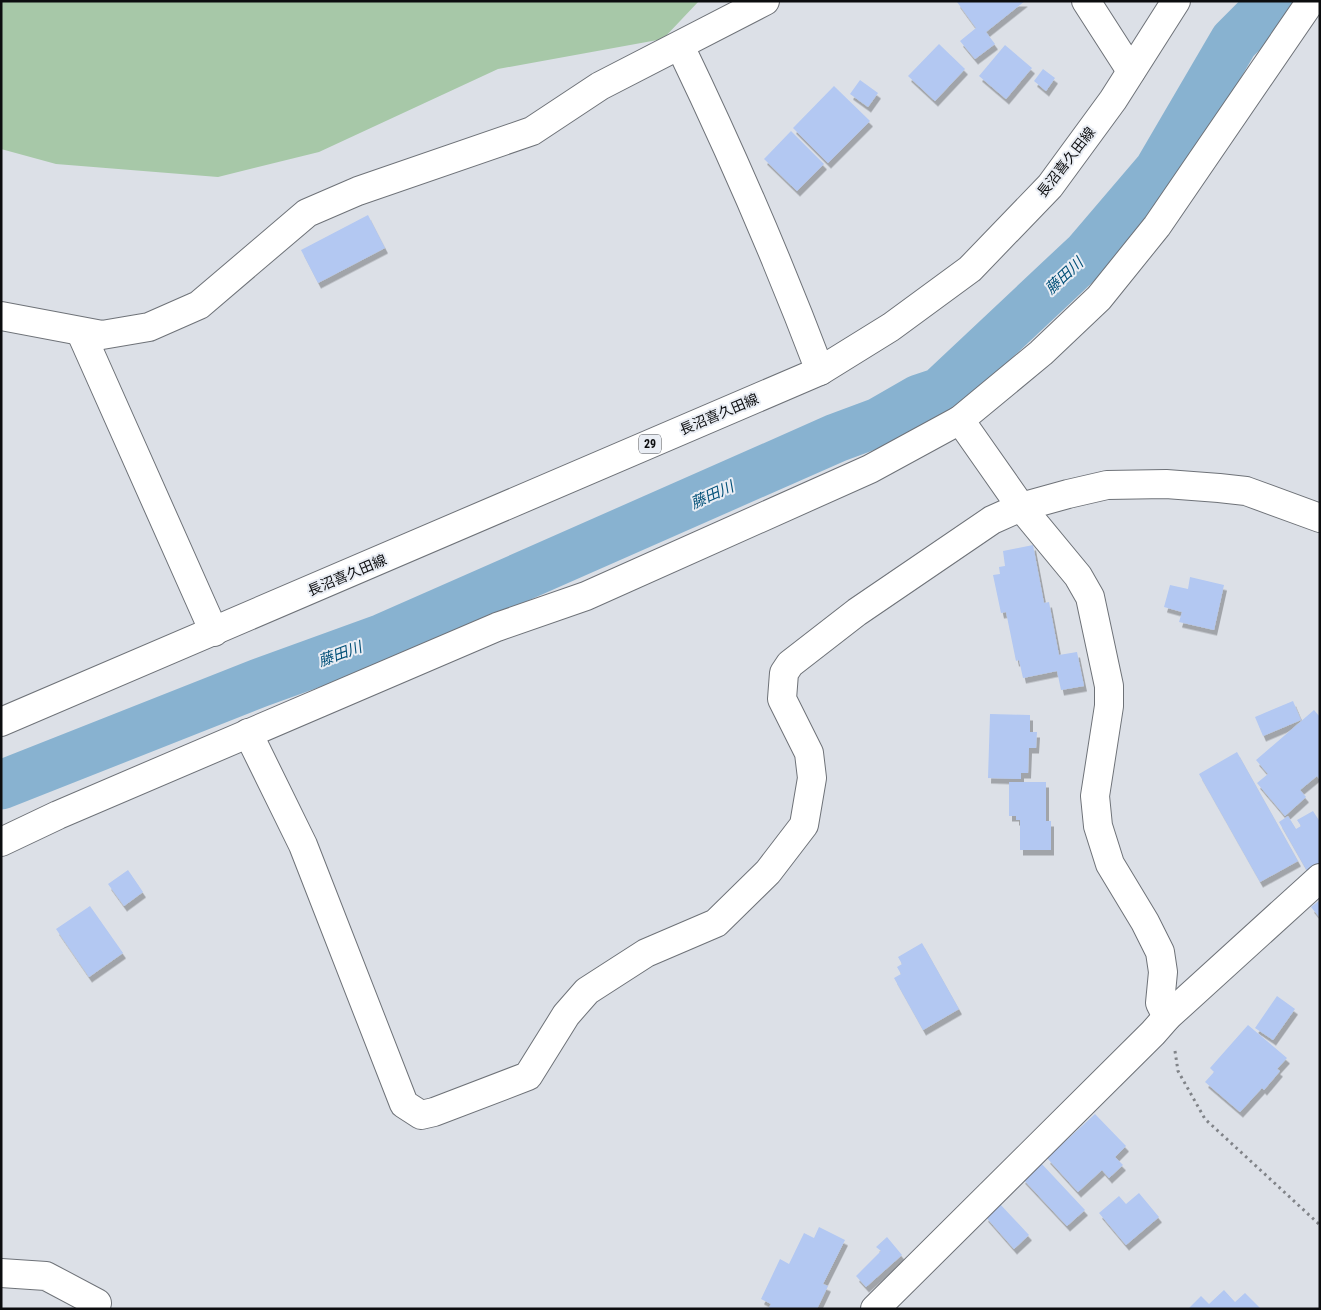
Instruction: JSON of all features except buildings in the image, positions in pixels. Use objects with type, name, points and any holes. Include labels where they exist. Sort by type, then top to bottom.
[{"type":"street","points":[[1,316],[102,335],[150,327],[199,305],[306,213],[358,191],[532,131],[600,86],[765,1]]},
{"type":"street","points":[[1086,1],[1131,71]]},
{"type":"street","name":"長沼喜久田線","points":[[1,722],[820,370],[891,327],[970,269],[1050,186],[1131,71],[1176,1]]},
{"type":"street","points":[[1,842],[248,733],[497,627],[586,596],[870,469],[960,420],[1041,353],[1099,298],[1157,226],[1311,1]]},
{"type":"street","points":[[680,46],[713,114],[776,258],[820,370]]},
{"type":"street","points":[[81,332],[214,632]]},
{"type":"street","points":[[960,420],[1021,507],[1078,576],[1090,597],[1109,686],[1109,706],[1095,796],[1098,826],[1110,864],[1145,922],[1160,952],[1163,972],[1160,1003],[1167,1017]]},
{"type":"street","points":[[248,733],[303,845],[404,1104],[421,1115],[434,1112],[528,1076],[566,1015],[587,990],[646,953],[716,923],[768,872],[804,825],[812,778],[809,752],[782,699],[784,673],[790,664],[857,612],[992,520],[1021,507],[1107,485],[1166,484],[1246,491],[1320,518]]},
{"type":"street","points":[[875,1309],[1167,1017],[1320,878]]},
{"type":"street","points":[[1,1274],[46,1276],[97,1303],[94,1309]]},
{"type":"path","points":[[1167,1017],[1175,1026],[1175,1058],[1178,1071],[1205,1119],[1320,1225]]},
{"type":"green space","points":[[1,1],[699,1],[663,39],[498,69],[319,152],[218,177],[56,164],[1,149]]},
{"type":"waterway","name":"藤田川","points":[[1,785],[259,683],[383,638],[836,438],[879,422],[919,399],[940,392],[1088,253],[1158,171],[1234,41],[1274,1]]}]
